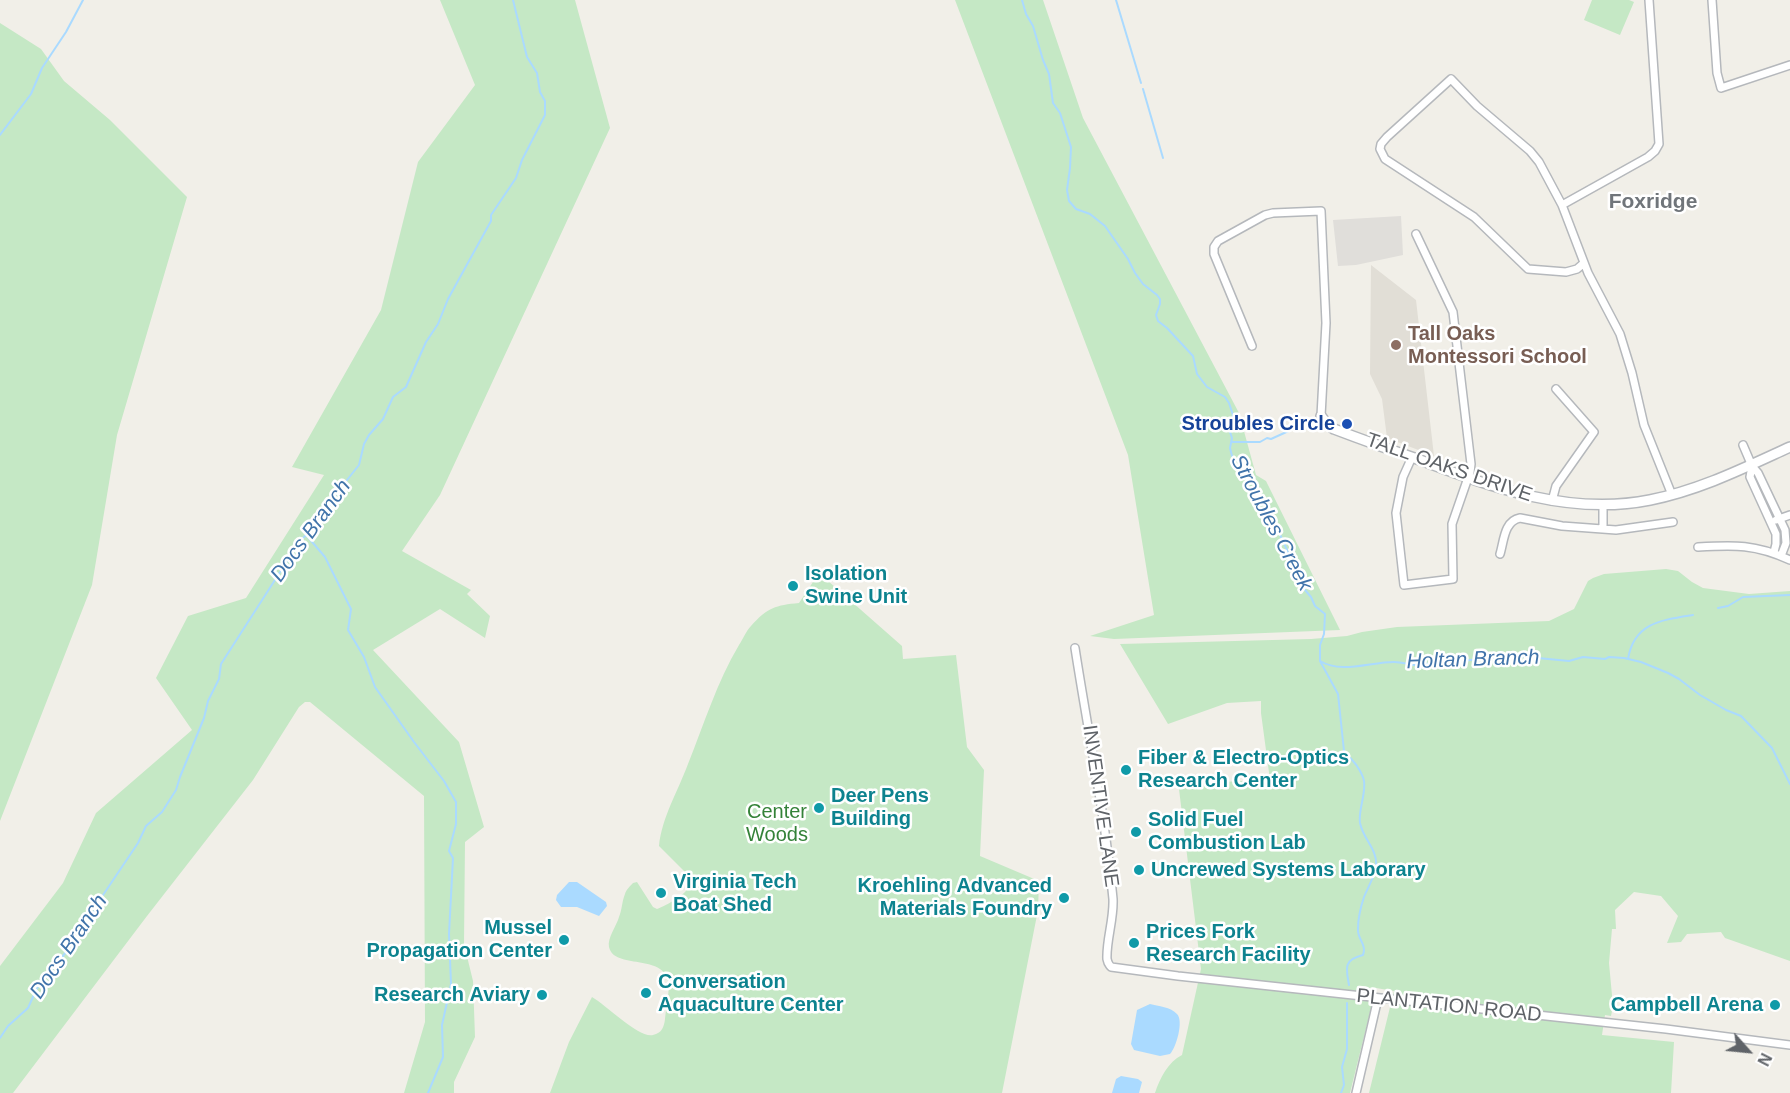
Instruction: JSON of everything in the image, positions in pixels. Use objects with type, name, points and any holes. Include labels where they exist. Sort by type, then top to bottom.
[{"type":"street","points":[[1562,205],[1648,157],[1655,152],[1659,144],[1649,0]]},
{"type":"street","points":[[1712,0],[1717,73],[1721,88],[1790,65]]},
{"type":"street","points":[[1584,263],[1577,269],[1566,272],[1528,269],[1474,217],[1385,159],[1380,149],[1381,144],[1451,79],[1477,106],[1536,158],[1562,205],[1584,263],[1623,340],[1644,425],[1672,495]]},
{"type":"street","points":[[1252,346],[1214,254],[1215,245],[1218,241],[1265,215],[1321,210],[1326,323],[1322,416]]},
{"type":"street","points":[[1412,458],[1403,477],[1396,517],[1404,585],[1453,579],[1452,524],[1471,464],[1454,312],[1416,234]]},
{"type":"street","points":[[1552,501],[1556,486],[1594,432],[1556,389]]},
{"type":"street","name":"TALL OAKS DRIVE","points":[[1322,416],[1334,429],[1412,458],[1518,495],[1552,501],[1603,504],[1637,502],[1672,495],[1723,478],[1790,447]]},
{"type":"street","points":[[1743,445],[1785,530],[1786,538],[1777,554]]},
{"type":"street","points":[[1752,466],[1750,477],[1776,534],[1777,554]]},
{"type":"street","points":[[1603,504],[1603,529]]},
{"type":"street","points":[[1771,522],[1790,514]]},
{"type":"street","points":[[1500,554],[1508,524],[1520,518],[1562,526],[1616,530],[1673,522]]},
{"type":"street","points":[[1698,547],[1736,545],[1765,549],[1790,560]]},
{"type":"street","name":"INVENTIVE LANE","points":[[1075,648],[1093,751],[1111,882],[1113,903],[1107,956],[1109,965]]},
{"type":"street","name":"PLANTATION ROAD","points":[[1109,965],[1122,969],[1666,1029],[1790,1045]]},
{"type":"street","points":[[1356,1093],[1378,998]]},
{"type":"shaded area","points":[[1401,216],[1403,255],[1356,265],[1338,266],[1333,220]]},
{"type":"shaded area","name":"Tall Oaks Montessori School","points":[[1371,265],[1416,300],[1434,456],[1387,438],[1382,399],[1370,374]]},
{"type":"green space","points":[[440,0],[575,0],[610,128],[440,495],[402,551],[471,590],[467,594],[490,616],[485,638],[440,609],[373,650],[459,742],[484,827],[465,842],[464,944],[473,981],[475,1037],[454,1082],[454,1093],[404,1093],[425,1022],[424,796],[310,702],[305,702],[299,707],[253,780],[13,1093],[0,1093],[0,966],[63,883],[96,813],[192,730],[156,678],[188,616],[246,598],[324,475],[292,467],[381,310],[418,162],[475,85]]},
{"type":"green space","points":[[955,0],[1043,0],[1083,118],[1239,413],[1256,475],[1266,481],[1340,630],[1114,639],[1090,636],[1154,615],[1128,455]]},
{"type":"green space","points":[[1592,0],[1634,2],[1620,35],[1584,20]]},
{"type":"green space","points":[[0,23],[41,49],[64,81],[110,120],[187,197],[117,435],[92,585],[0,821]]},
{"type":"green space","points":[[1666,569],[1678,571],[1703,588],[1749,594],[1790,591],[1790,961],[1725,938],[1721,932],[1687,934],[1681,942],[1667,943],[1678,916],[1661,896],[1634,892],[1615,910],[1616,929],[1612,929],[1609,963],[1613,1006],[1611,1016],[1605,1015],[1602,1035],[1674,1042],[1671,1093],[1369,1093],[1394,991],[1376,988],[1350,1093],[1155,1093],[1165,1071],[1182,1055],[1201,969],[1178,781],[1196,783],[1270,780],[1261,701],[1227,703],[1168,724],[1120,644],[1311,639],[1347,636],[1397,627],[1549,621],[1574,609],[1588,581],[1593,578],[1604,574]]},
{"type":"green space","name":"Center Woods","points":[[819,573],[902,646],[903,659],[956,655],[967,747],[984,770],[980,856],[1039,881],[1038,910],[1002,1093],[550,1093],[569,1042],[592,997],[640,1032],[653,1035],[662,1029],[669,991],[665,973],[649,964],[629,961],[613,954],[609,947],[609,940],[620,914],[626,891],[633,883],[637,882],[653,907],[657,909],[676,899],[688,889],[690,885],[685,872],[659,846],[667,814],[717,688],[749,628],[772,608],[799,603]]},
{"type":"water","points":[[569,882],[577,882],[606,902],[607,906],[599,916],[577,907],[561,907],[556,900],[557,895]]},
{"type":"water","points":[[1150,1004],[1171,1010],[1179,1017],[1178,1034],[1170,1054],[1160,1056],[1134,1050],[1131,1044],[1137,1010]]},
{"type":"water","points":[[1121,1076],[1142,1082],[1139,1093],[1112,1093],[1116,1079]]},
{"type":"waterway","points":[[0,135],[31,94],[42,68],[66,32],[83,0]]},
{"type":"waterway","name":"Docs Branch","points":[[0,1038],[8,1026],[28,1008],[37,988],[88,925],[99,901],[138,843],[146,826],[162,812],[176,790],[204,718],[208,701],[219,679],[221,664],[300,541],[307,536],[340,487],[359,465],[364,444],[383,419],[393,397],[406,387],[448,299],[491,221],[491,215],[516,178],[522,160],[545,115],[545,101],[540,92],[537,73],[527,57],[513,0]]},
{"type":"waterway","name":"Stroubles Creek","points":[[1022,0],[1049,74],[1053,103],[1060,113],[1071,147],[1067,190],[1069,201],[1076,209],[1090,214],[1105,226],[1143,284],[1160,299],[1156,315],[1158,321],[1193,356],[1197,374],[1207,387],[1225,397],[1229,403],[1233,415],[1229,429],[1232,438],[1230,448],[1232,456],[1246,467],[1266,504],[1300,584],[1315,606],[1325,614],[1320,661],[1338,694],[1344,751],[1352,759],[1363,779],[1364,792],[1360,823],[1376,860],[1374,874],[1364,897],[1359,921],[1358,933],[1364,951],[1363,955],[1352,959],[1347,966],[1349,985]]},
{"type":"waterway","points":[[1116,0],[1141,83]]},
{"type":"waterway","points":[[1143,89],[1163,158]]},
{"type":"waterway","points":[[1232,442],[1260,442],[1293,429]]},
{"type":"waterway","points":[[307,536],[325,557],[351,609],[348,630],[364,657],[375,687],[444,781],[456,802],[456,824],[449,851],[453,858],[449,934],[451,984],[442,1025],[443,1057],[428,1093]]},
{"type":"waterway","points":[[1718,608],[1728,606],[1743,597],[1790,595]]},
{"type":"waterway","points":[[1628,659],[1636,638],[1651,625],[1693,615]]},
{"type":"waterway","name":"Holtan Branch","points":[[1320,661],[1337,667],[1385,662],[1413,665],[1517,656],[1569,661],[1583,657],[1605,659],[1609,657],[1641,662],[1668,673],[1700,695],[1741,716],[1772,748],[1790,784]]},
{"type":"waterway","name":"Stroubles Creek","points":[[1341,1093],[1344,1085],[1342,1067],[1347,1049],[1347,1003]]},
{"type":"place","name":"Tall Oaks Montessori School","points":[[1396,345]]},
{"type":"place","name":"Stroubles Circle","points":[[1347,424]]},
{"type":"place","name":"Isolation Swine Unit","points":[[793,586]]},
{"type":"place","name":"Fiber & Electro-Optics Research Center","points":[[1126,770]]},
{"type":"place","name":"Deer Pens Building","points":[[819,808]]},
{"type":"place","name":"Solid Fuel Combustion Lab","points":[[1136,832]]},
{"type":"place","name":"Uncrewed Systems Laborary","points":[[1139,870]]},
{"type":"place","name":"Virginia Tech Boat Shed","points":[[661,893]]},
{"type":"place","name":"Kroehling Advanced Materials Foundry","points":[[1064,898]]},
{"type":"place","name":"Mussel Propagation Center","points":[[564,940]]},
{"type":"place","name":"Prices Fork Research Facility","points":[[1134,943]]},
{"type":"place","name":"Conversation Aquaculture Center","points":[[646,993]]},
{"type":"place","name":"Research Aviary","points":[[542,995]]},
{"type":"place","name":"Campbell Arena","points":[[1775,1005]]},
{"type":"district","name":"Foxridge","points":[[1653,202]]}]
